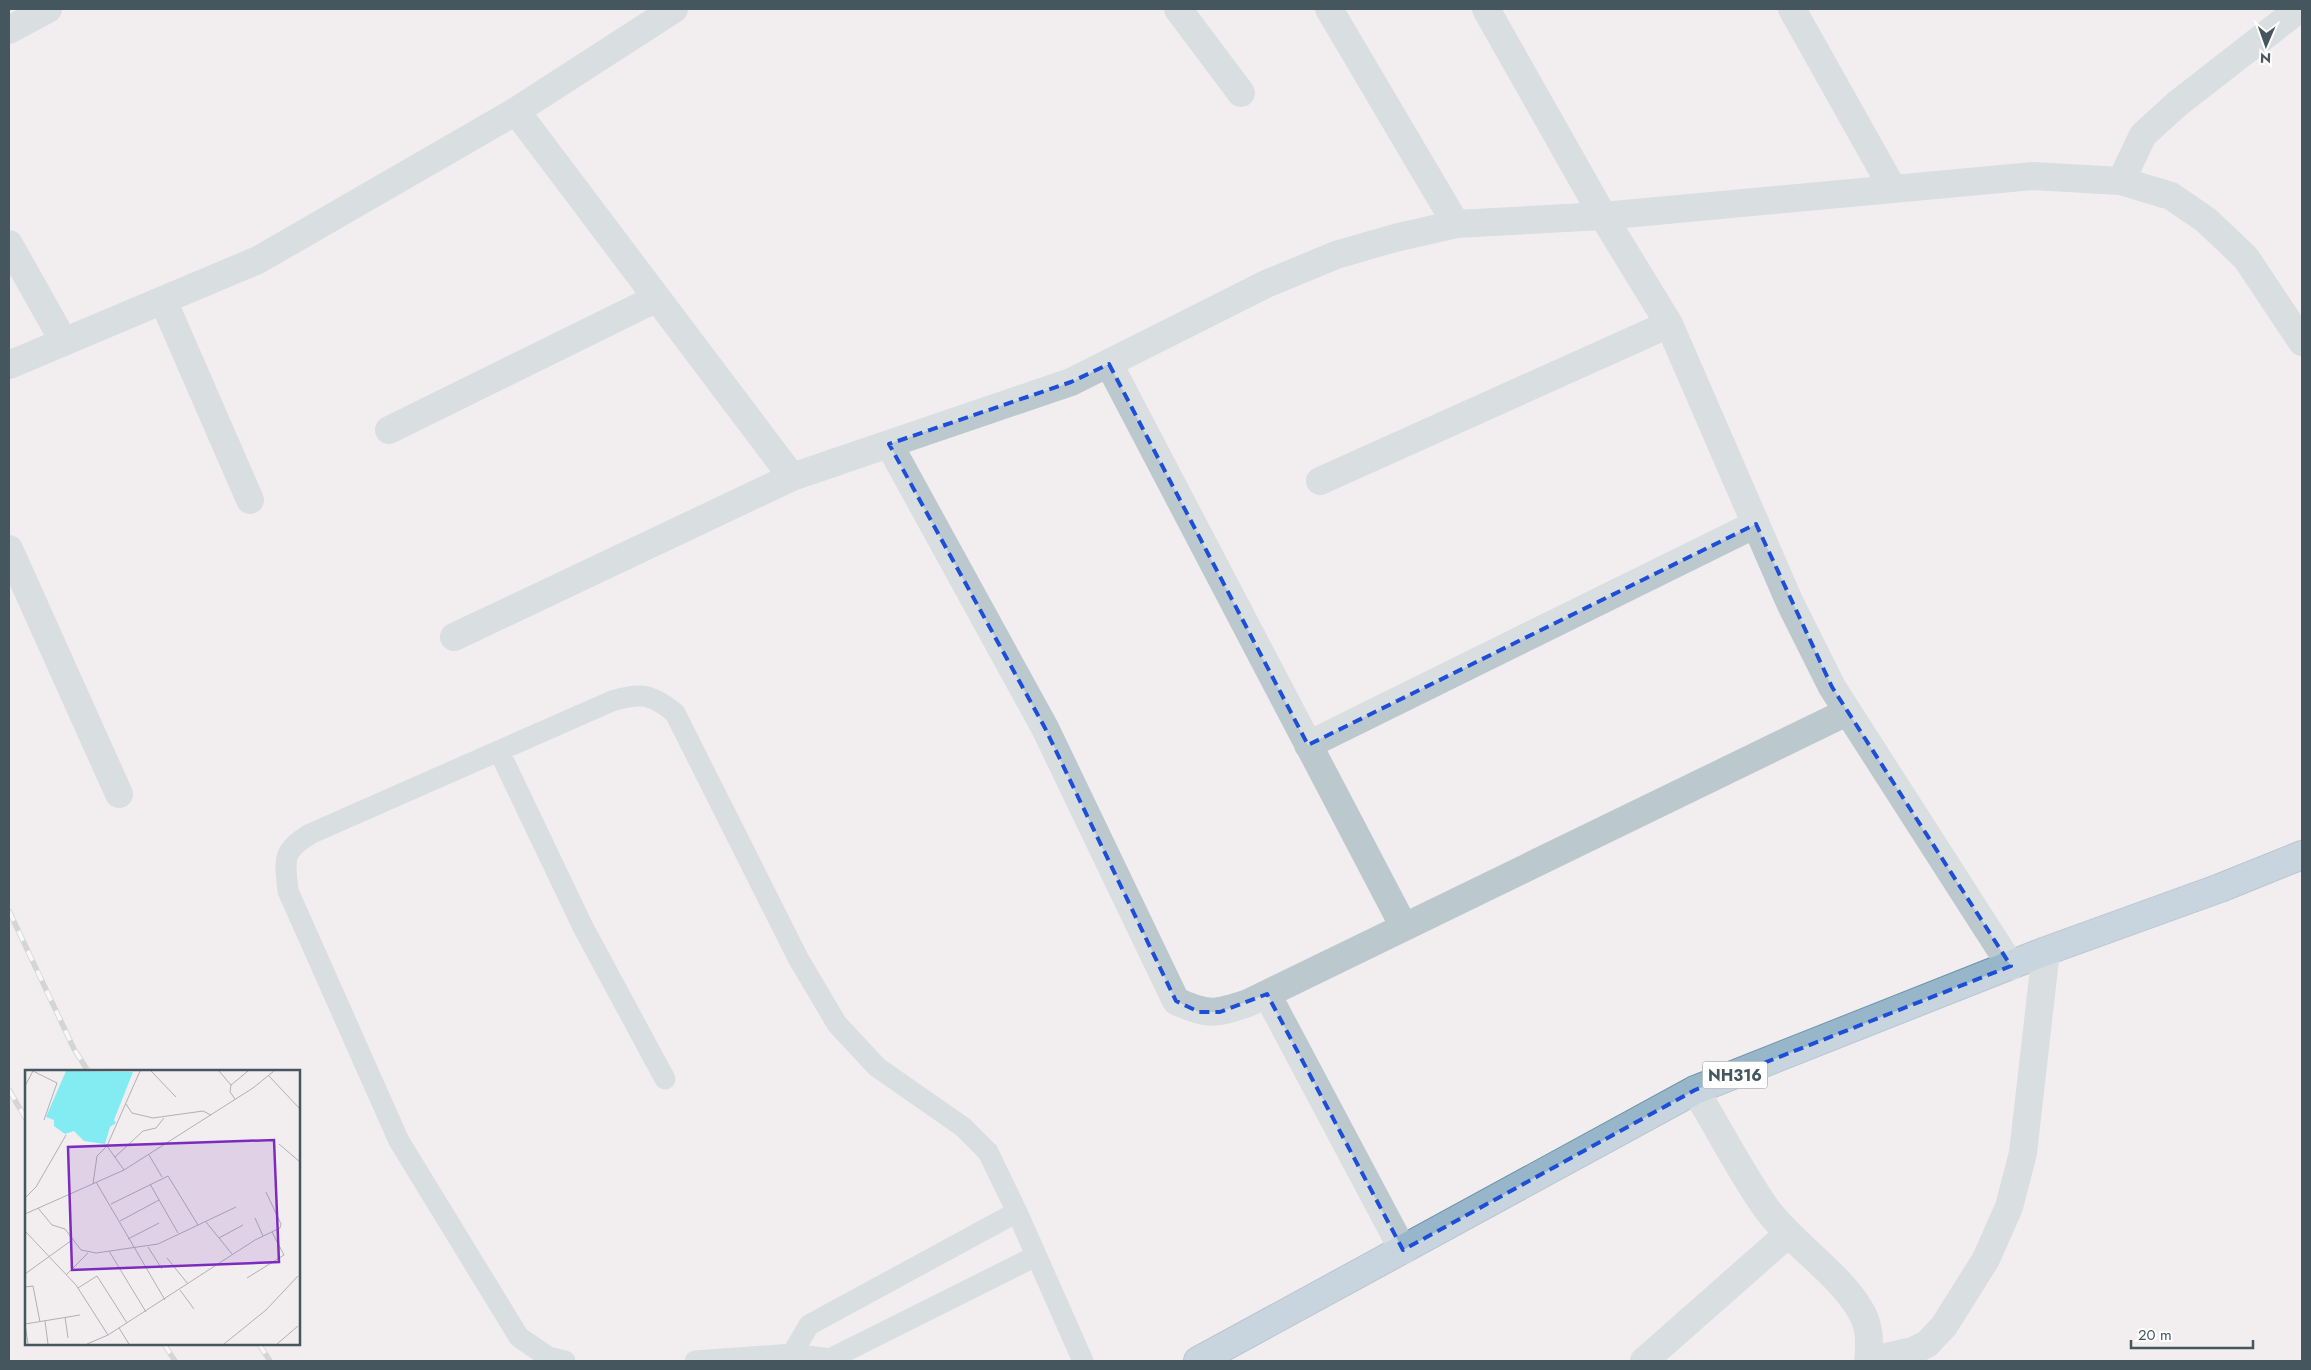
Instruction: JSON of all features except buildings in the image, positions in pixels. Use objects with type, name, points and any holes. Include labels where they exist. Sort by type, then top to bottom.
[{"type":"highway","name":"NH316","points":[[1198,1361],[1695,1090],[2046,952],[2220,888],[2302,855]]},
{"type":"street","points":[[9,30],[48,9]]},
{"type":"street","points":[[9,365],[258,260],[516,111],[674,9]]},
{"type":"street","points":[[1178,9],[1241,93]]},
{"type":"street","points":[[1329,9],[1456,224]]},
{"type":"street","points":[[1486,9],[1668,324],[1790,603],[1832,687],[2011,966]]},
{"type":"street","points":[[1792,9],[1893,189]]},
{"type":"street","points":[[2121,181],[2143,135],[2177,104],[2299,9]]},
{"type":"street","points":[[516,111],[792,477]]},
{"type":"street","points":[[454,637],[792,477],[1071,382],[1266,284],[1336,255],[1395,238],[1456,224],[1604,216],[2033,176],[2121,181],[2171,196],[2206,220],[2246,258],[2300,335]]},
{"type":"street","points":[[9,244],[64,342]]},
{"type":"street","points":[[389,430],[657,298]]},
{"type":"street","points":[[163,300],[250,500]]},
{"type":"street","points":[[1320,480],[1668,324]]},
{"type":"street","points":[[1109,364],[1404,927]]},
{"type":"street","points":[[889,444],[1045,728],[1176,1001],[1199,1012],[1220,1012],[1248,1003],[1848,712]]},
{"type":"street","points":[[1308,745],[1756,524]]},
{"type":"street","points":[[9,549],[119,794]]},
{"type":"street","points":[[1695,1090],[1766,1208],[1788,1234],[1842,1287],[1862,1313],[1870,1336],[1869,1361],[1913,1351],[1927,1344],[1944,1326],[1986,1259],[2008,1207],[2023,1153],[2046,952]]},
{"type":"street","points":[[1267,994],[1402,1250]]},
{"type":"street","points":[[1644,1361],[1788,1234]]},
{"type":"lane","points":[[565,1361],[548,1357],[519,1337],[399,1141],[288,891],[286,864],[292,845],[310,834],[612,701],[635,694],[658,699],[675,713],[798,958],[838,1024],[877,1067],[963,1127],[988,1152],[1017,1212],[1083,1361]]},
{"type":"lane","points":[[499,751],[583,927],[665,1079]]},
{"type":"lane","points":[[792,1354],[809,1325],[1017,1212]]},
{"type":"lane","points":[[694,1361],[792,1354],[830,1359],[1036,1256]]},
{"type":"highlighted area","points":[[1109,364],[1308,745],[1756,524],[1832,687],[2011,966],[1695,1090],[1403,1250],[1267,994],[1220,1012],[1199,1012],[1176,1001],[1045,728],[889,444],[1071,382]]},
{"type":"railway","points":[[9,911],[74,1049],[87,1070]]},
{"type":"railway","points":[[9,1090],[25,1117]]},
{"type":"railway","points":[[165,1345],[175,1361]]},
{"type":"railway","points":[[260,1345],[270,1361]]}]
